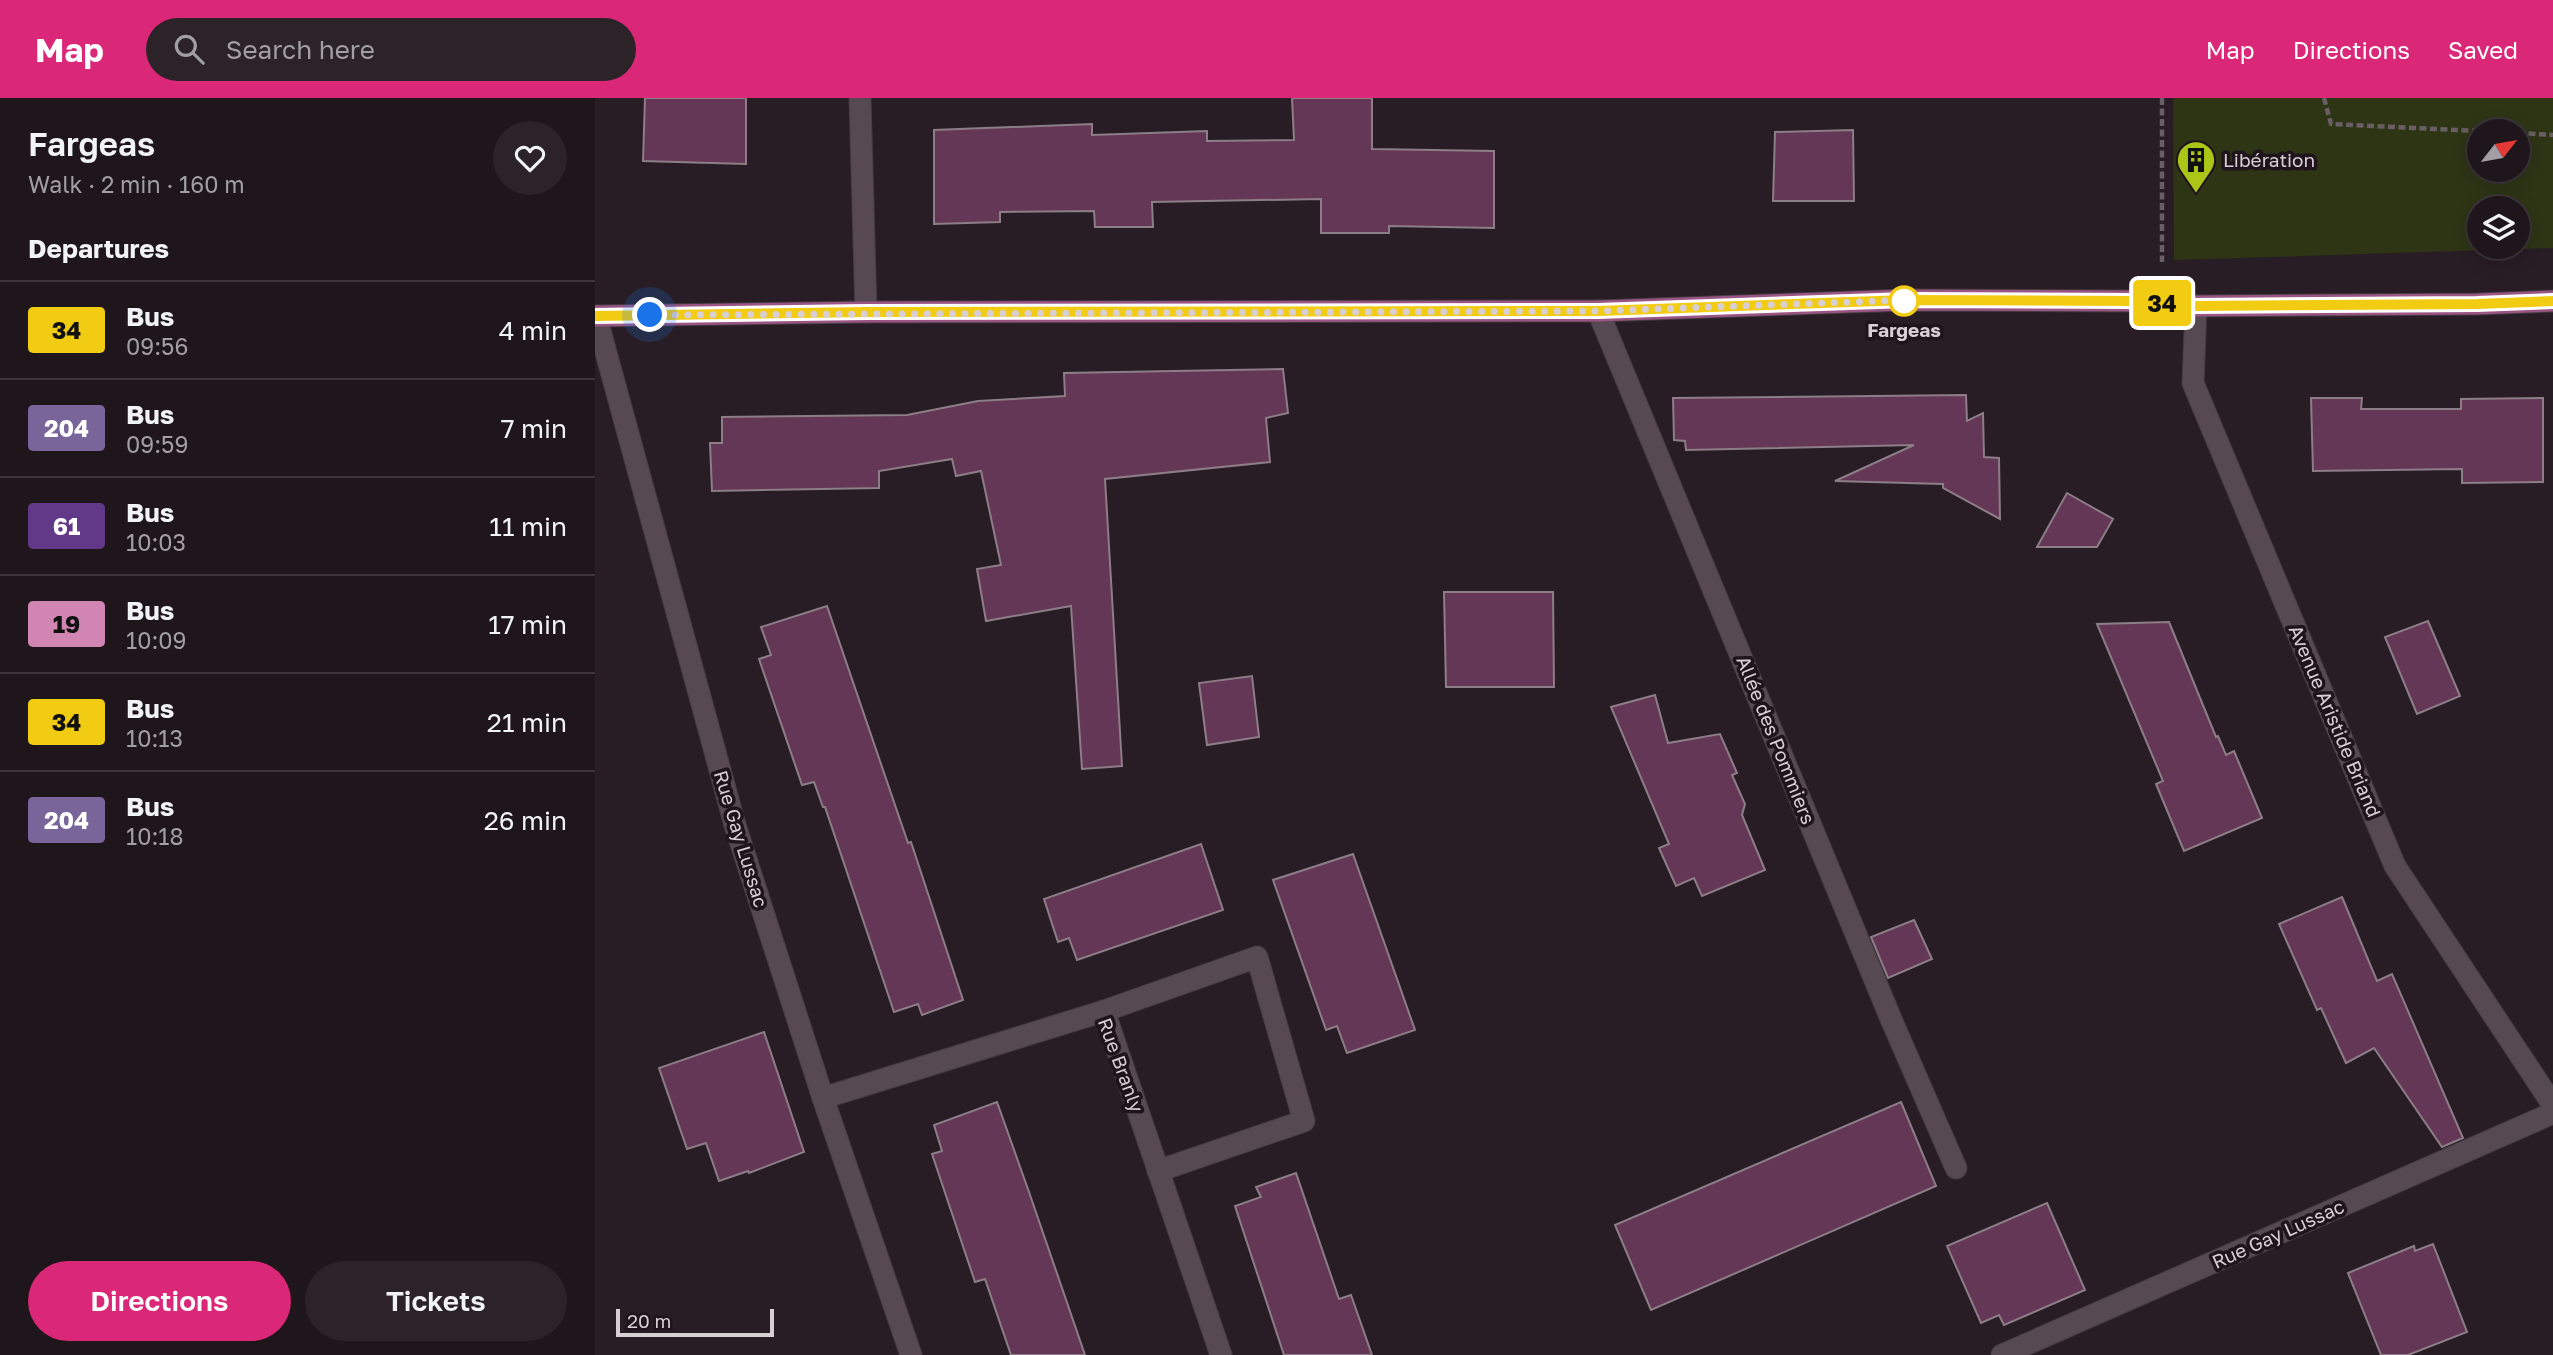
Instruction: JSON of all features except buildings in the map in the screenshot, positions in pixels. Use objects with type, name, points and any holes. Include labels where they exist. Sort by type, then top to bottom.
[{"type":"main road","points":[[595,317],[866,312],[1598,311],[1907,300],[2131,301],[2196,306],[2553,301]]},
{"type":"street","points":[[860,98],[866,312]]},
{"type":"street","name":"Avenue Aristide Briand","points":[[2196,306],[2193,383],[2395,866],[2553,1105]]},
{"type":"street","name":"Allée des Pommiers","points":[[1598,311],[1886,1006],[1956,1168]]},
{"type":"street","name":"Rue Gay Lussac","points":[[595,317],[735,825],[823,1098],[911,1355]]},
{"type":"street","points":[[1104,1011],[1257,957],[1304,1121],[1158,1171]]},
{"type":"street","name":"Rue Branly","points":[[823,1098],[1104,1011],[1221,1355]]},
{"type":"street","name":"Rue Gay Lussac","points":[[2002,1355],[2553,1113]]},
{"type":"path","points":[[2162,98],[2162,262]]},
{"type":"path","points":[[2324,98],[2331,124],[2467,130]]},
{"type":"path","points":[[2531,134],[2553,135]]},
{"type":"green space","points":[[2173,98],[2553,98],[2553,248],[2530,249],[2530,196],[2467,196],[2467,251],[2174,260]]},
{"type":"bus line","name":"34","points":[[595,316],[866,312],[1598,311],[1907,300],[2131,301],[2196,306],[2553,301]]},
{"type":"place","name":"Libération","points":[[2196,194]]},
{"type":"place","name":"Fargeas","points":[[1904,301]]},
{"type":"route","points":[[650,315],[1598,311],[1907,300],[1904,301]]}]
